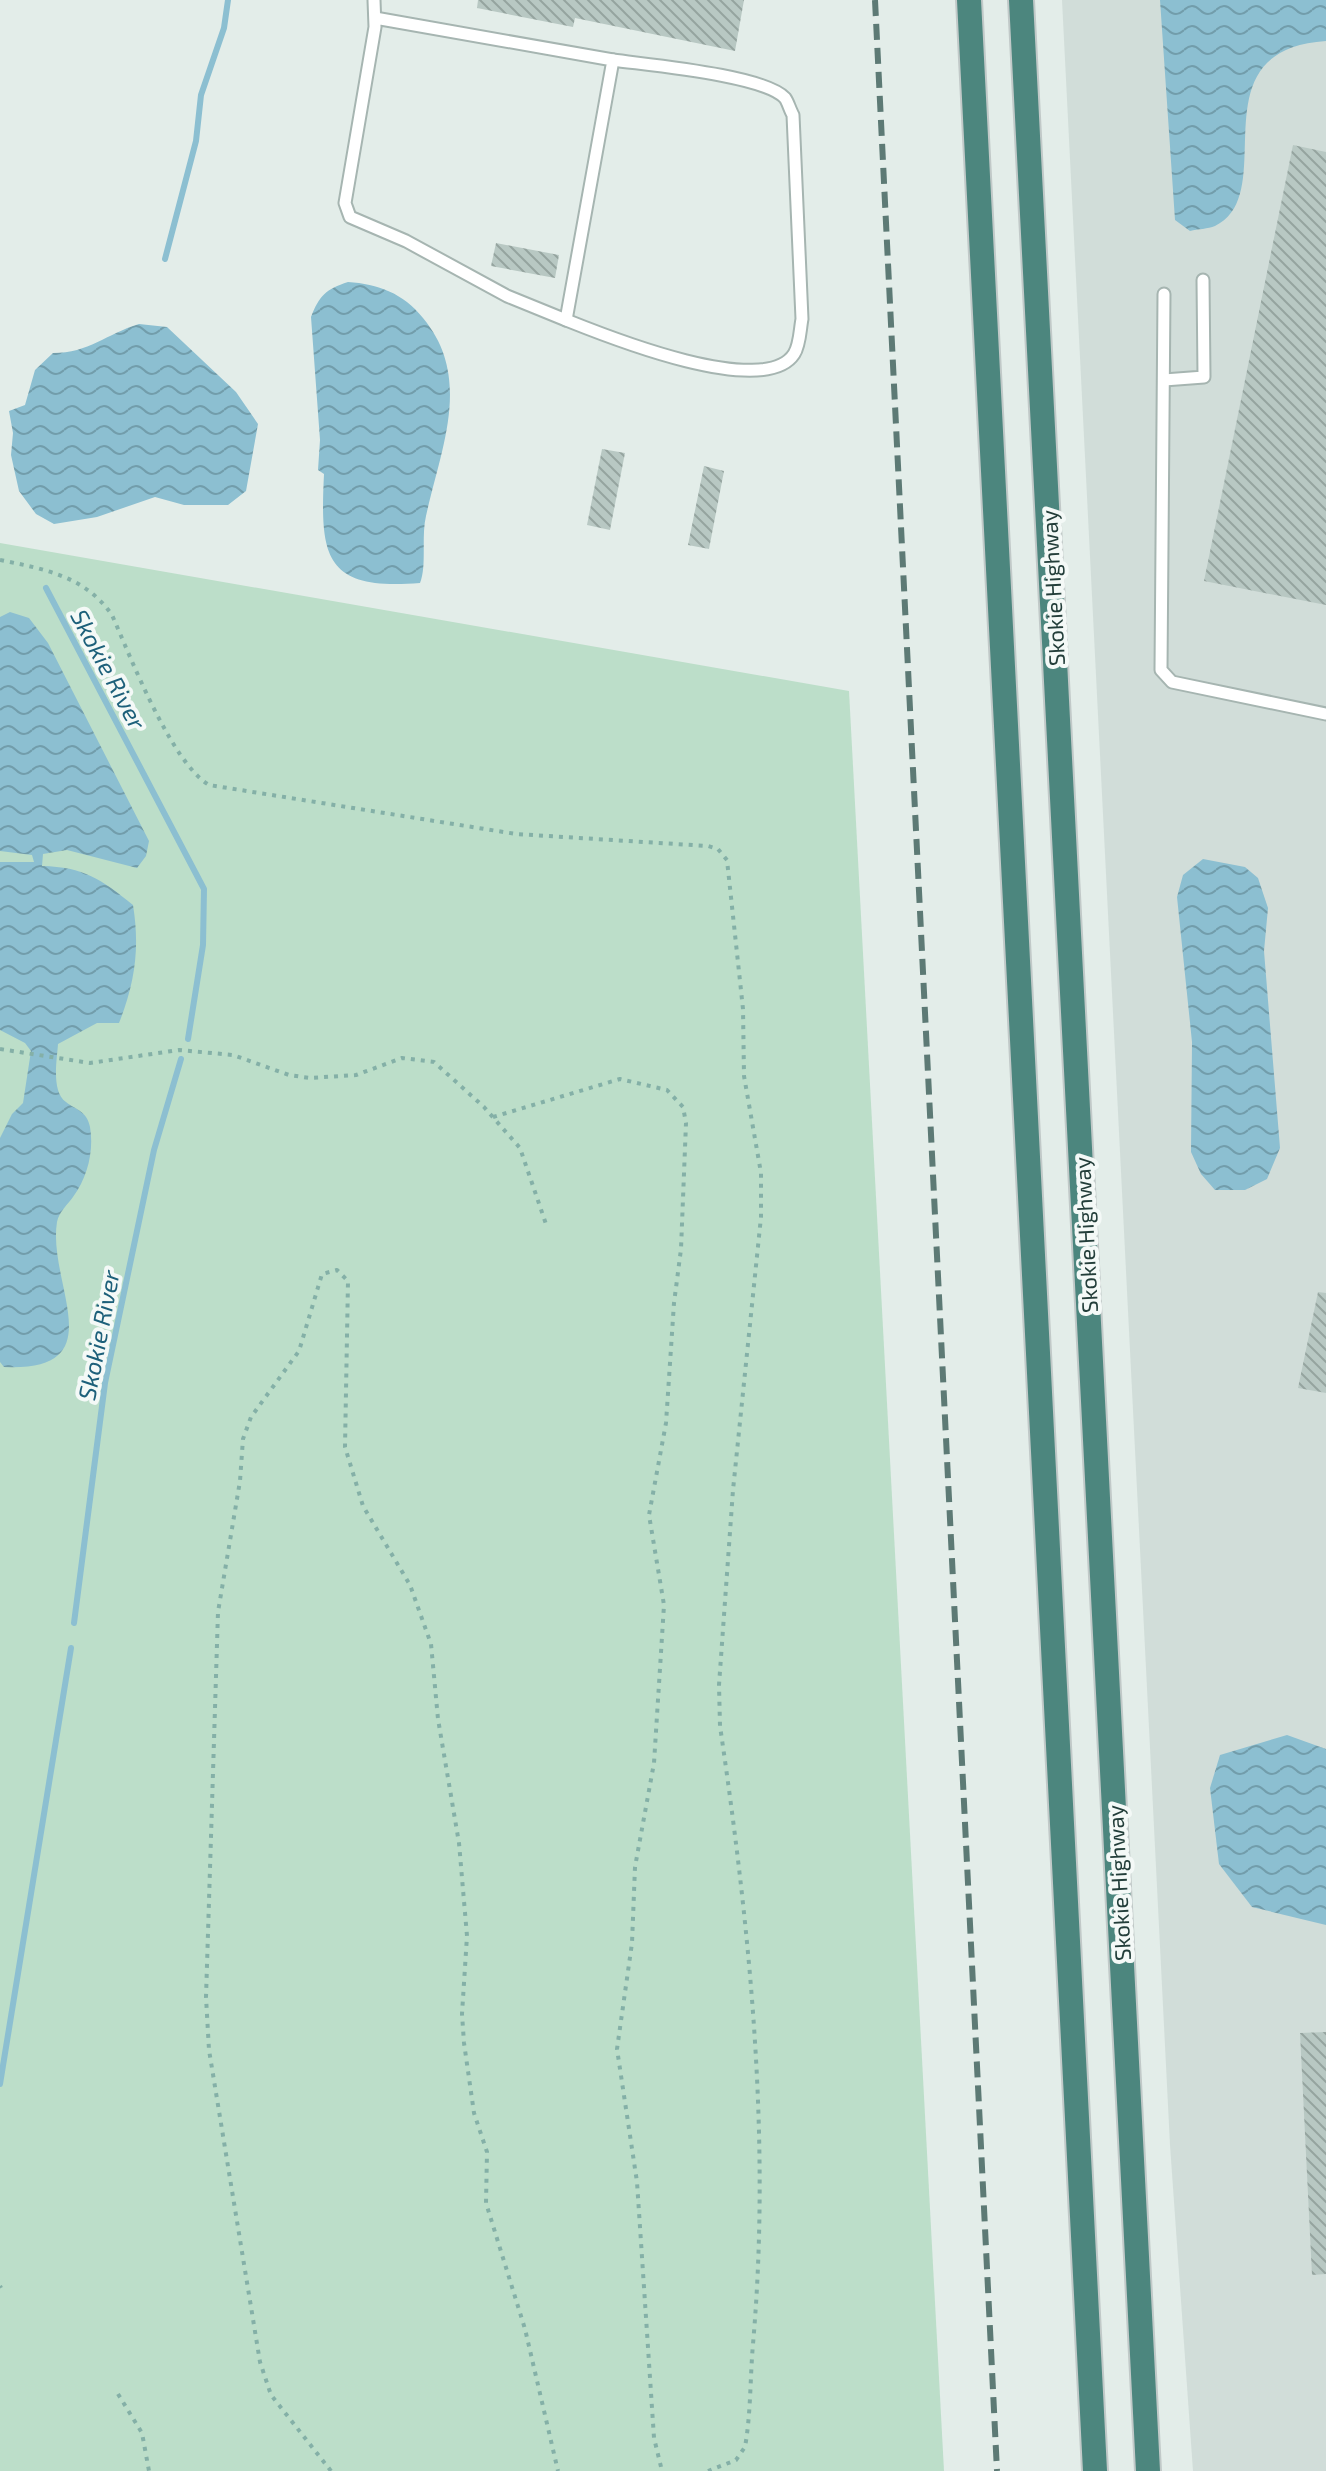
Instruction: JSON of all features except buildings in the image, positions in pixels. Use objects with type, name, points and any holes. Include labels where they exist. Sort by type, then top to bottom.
[{"type":"highway","points":[[969,0],[1095,2471]]},
{"type":"highway","name":"Skokie Highway","points":[[1021,0],[1148,2471]]},
{"type":"lane","points":[[374,0],[375,18],[345,203],[350,217],[406,241],[507,296],[669,357],[736,370],[766,371],[793,355],[802,319],[793,115],[785,98],[767,86],[742,80],[375,18]]},
{"type":"lane","points":[[566,320],[613,60]]},
{"type":"lane","points":[[1164,380],[1204,377],[1203,280]]},
{"type":"lane","points":[[1164,294],[1161,670],[1172,682],[1326,714]]},
{"type":"path","points":[[0,560],[54,572],[83,585],[101,599],[179,755],[198,778],[209,785],[516,834],[708,846],[718,849],[727,860],[743,1009],[744,1076],[761,1173],[761,1217],[733,1490],[719,1685],[720,1726],[756,2034],[761,2180],[758,2287],[745,2447],[736,2460],[708,2471]]},
{"type":"path","points":[[0,1049],[24,1055],[98,1063],[179,1050],[233,1055],[289,1075],[332,1079],[356,1075],[402,1058],[419,1057],[434,1062],[493,1117],[520,1148],[547,1227]]},
{"type":"path","points":[[493,1117],[620,1079],[667,1090],[683,1107],[686,1123],[681,1249],[666,1423],[649,1515],[664,1605],[654,1763],[638,1843],[628,1975],[617,2029],[637,2182],[654,2438],[662,2471]]},
{"type":"path","points":[[331,2471],[271,2395],[260,2362],[209,2050],[206,1984],[218,1612],[246,1426],[299,1351],[322,1274],[337,1270],[344,1273],[349,1293],[343,1422],[351,1475],[363,1506],[410,1585],[431,1644],[438,1719],[459,1843],[467,1936],[462,2014],[464,2043],[474,2113],[487,2152],[486,2203],[525,2329],[558,2471]]},
{"type":"path","points":[[118,2394],[142,2433],[149,2471]]},
{"type":"shaded area","points":[[1062,0],[1326,0],[1326,2471],[1193,2471],[1170,2145]]},
{"type":"green space","points":[[0,543],[849,691],[944,2471],[0,2471]]},
{"type":"water","points":[[1160,0],[1326,0],[1326,41],[1286,50],[1262,69],[1250,95],[1242,184],[1234,209],[1209,228],[1190,231],[1175,220]]},
{"type":"water","points":[[348,282],[380,288],[407,302],[423,318],[438,341],[447,365],[449,414],[425,524],[420,583],[364,581],[346,574],[334,562],[327,547],[324,474],[318,470],[320,440],[311,317],[324,294]]},
{"type":"water","points":[[139,324],[167,327],[236,392],[258,424],[246,491],[228,505],[184,505],[155,497],[97,517],[54,524],[36,514],[19,491],[11,455],[13,433],[9,411],[25,405],[35,370],[53,353],[77,350]]},
{"type":"water","points":[[10,612],[29,618],[48,643],[149,841],[146,856],[137,868],[67,850],[43,854],[42,866],[69,869],[91,876],[133,905],[136,951],[129,994],[119,1023],[97,1023],[58,1044],[58,1091],[66,1102],[86,1117],[91,1136],[86,1172],[57,1222],[56,1246],[69,1320],[67,1340],[58,1355],[38,1365],[4,1367],[0,1362],[0,1138],[12,1114],[23,1103],[31,1051],[25,1043],[0,1030],[0,862],[34,862],[32,855],[0,851],[0,617]]},
{"type":"water","points":[[1203,859],[1245,867],[1258,878],[1268,908],[1264,951],[1280,1148],[1267,1179],[1245,1190],[1215,1190],[1201,1174],[1191,1152],[1192,1042],[1177,897],[1183,875]]},
{"type":"water","points":[[1287,1735],[1326,1749],[1326,1925],[1252,1907],[1219,1864],[1210,1788],[1220,1755]]},
{"type":"waterway","name":"Skokie River","points":[[165,259],[196,141],[201,95],[224,28],[228,0]]},
{"type":"waterway","name":"Skokie River","points":[[46,588],[204,889],[203,945],[188,1039]]},
{"type":"waterway","name":"Skokie River","points":[[74,1623],[105,1383],[154,1150],[181,1059]]},
{"type":"waterway","name":"Skokie River","points":[[0,2084],[71,1648]]},
{"type":"railway","points":[[875,0],[997,2471]]}]
